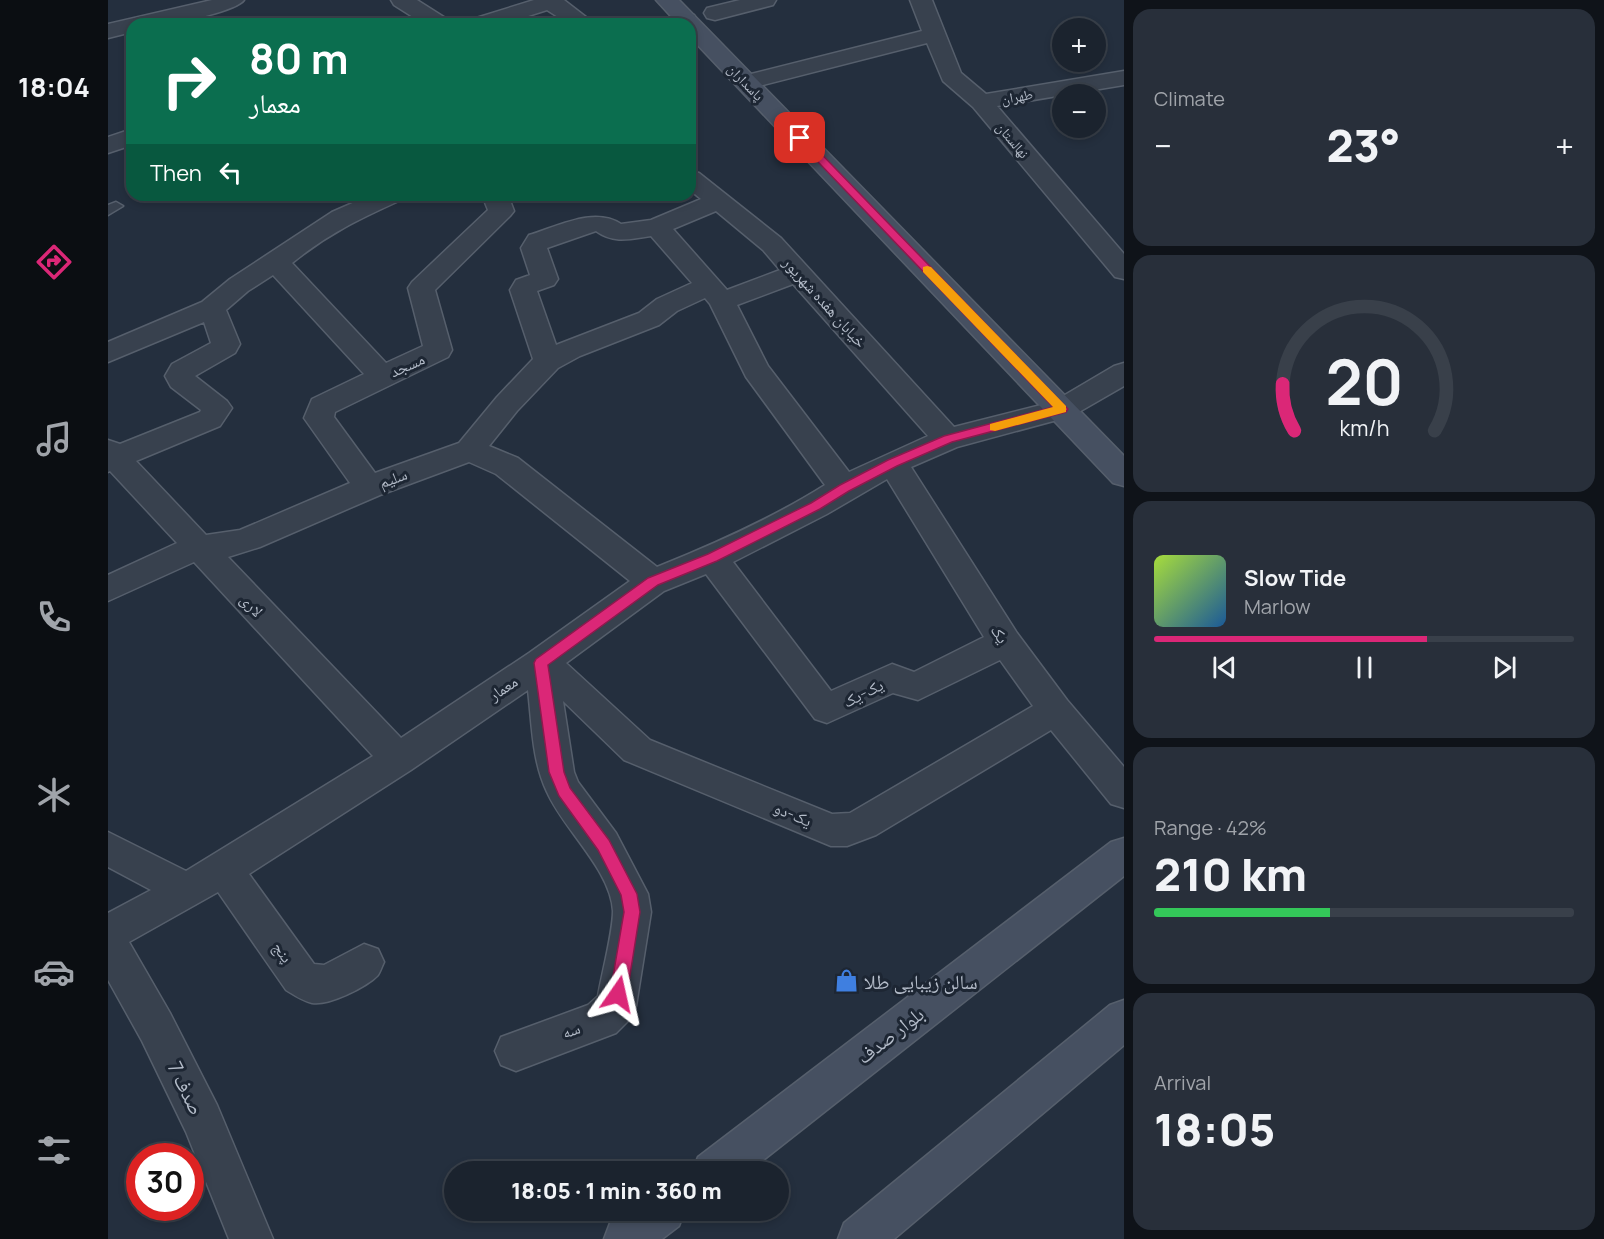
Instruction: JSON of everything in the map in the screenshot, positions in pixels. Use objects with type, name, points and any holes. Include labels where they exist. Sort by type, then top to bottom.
[{"type":"street","points":[[166,18],[212,8],[233,0]]},
{"type":"street","points":[[402,0],[425,18]]},
{"type":"street","name":"پاسداران","points":[[667,0],[676,18]]},
{"type":"street","points":[[715,13],[765,0]]},
{"type":"street","name":"نهالستان","points":[[921,0],[951,76],[981,102],[1124,271]]},
{"type":"street","points":[[499,18],[551,1],[575,18]]},
{"type":"street","points":[[747,82],[934,35]]},
{"type":"street","name":"پاسداران","points":[[696,38],[747,82],[1124,475]]},
{"type":"street","name":"طهران","points":[[981,102],[1124,78]]},
{"type":"street","points":[[108,146],[126,138]]},
{"type":"street","name":"خیابان هفده شهریور","points":[[696,183],[772,244],[948,439]]},
{"type":"street","points":[[108,353],[212,308],[238,285],[276,262],[307,238],[341,217],[378,201]]},
{"type":"street","name":"مسجد","points":[[369,487],[319,418],[319,412],[322,406],[438,350],[421,288],[497,218],[501,212],[497,201]]},
{"type":"street","points":[[548,361],[523,291],[525,286],[545,279],[535,244],[596,224],[603,224],[616,233],[657,227],[718,201]]},
{"type":"street","points":[[657,227],[716,295],[756,370],[844,488]]},
{"type":"street","points":[[276,262],[382,376]]},
{"type":"street","points":[[653,582],[507,466],[470,450],[507,404],[548,361],[570,349],[649,319],[667,305],[694,291],[716,295],[799,272]]},
{"type":"street","points":[[111,456],[210,418],[215,414],[217,408],[179,376],[182,371],[225,347],[226,344],[212,308]]},
{"type":"street","name":"معمار","points":[[184,889],[224,870],[398,759],[541,663],[653,582],[712,558],[816,506],[844,488],[893,463],[948,439],[1062,409],[1124,373]]},
{"type":"street","name":"سلیم","points":[[108,589],[199,547],[228,545],[249,539],[369,487],[470,450]]},
{"type":"street","name":"لاری","points":[[111,456],[398,759]]},
{"type":"street","name":"یک","points":[[893,463],[1005,642],[1055,710],[1124,794]]},
{"type":"street","name":"یک-یک","points":[[712,558],[779,649],[827,709],[892,678],[918,686],[1005,642]]},
{"type":"street","name":"یک-دو","points":[[541,663],[567,683],[637,750],[831,830],[847,830],[863,824],[1055,710]]},
{"type":"street","name":"سه","points":[[516,1050],[602,1019],[616,1006],[632,912],[629,894],[620,876],[603,845],[564,791],[556,772],[541,663]]},
{"type":"street","points":[[108,848],[184,889]]},
{"type":"street","name":"بلوار صدف","points":[[727,1161],[1124,854]]},
{"type":"street","name":"پنج","points":[[224,870],[300,977],[313,986],[330,983],[364,962]]},
{"type":"street","name":"صدف 7","points":[[184,889],[109,944],[156,1027],[202,1120],[251,1239]]},
{"type":"street","points":[[860,1239],[1124,1019]]},
{"type":"street","points":[[626,1239],[649,1221]]},
{"type":"slow traffic","points":[[927,269],[1062,409],[995,427]]},
{"type":"place","name":"سالن زیبایی طلا","points":[[846,981]]},
{"type":"route","points":[[618,994],[632,912],[629,894],[603,845],[564,791],[556,772],[541,663],[653,582],[712,558],[816,506],[844,488],[893,463],[948,439],[1062,409],[800,138]]}]
